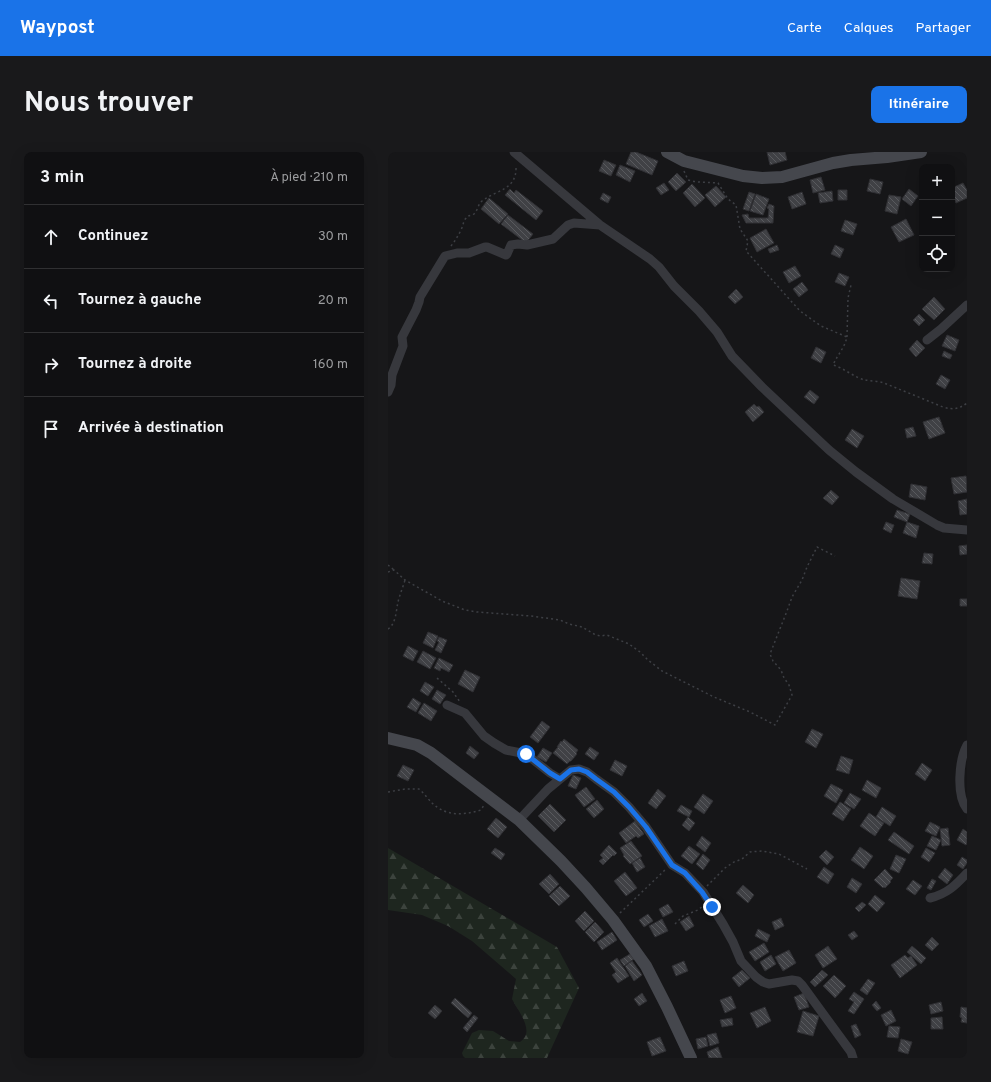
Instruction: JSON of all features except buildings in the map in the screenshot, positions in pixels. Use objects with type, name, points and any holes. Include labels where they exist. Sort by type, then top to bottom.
[{"type":"street","points":[[514,152],[600,225],[650,259],[717,332],[732,356],[762,387],[850,468],[893,499],[937,525],[944,528],[967,530]]},
{"type":"street","points":[[667,152],[684,161],[743,176],[762,178],[782,177],[833,163],[851,160],[921,152]]},
{"type":"street","points":[[388,392],[391,385],[392,376],[404,346],[402,337],[416,310],[420,297],[445,256],[457,253],[469,253],[485,247],[506,255],[508,254],[511,245],[527,245],[553,239],[568,224],[600,225]]},
{"type":"street","points":[[927,340],[967,305]]},
{"type":"street","points":[[447,705],[465,713],[484,736],[494,743],[506,750],[526,754],[560,779]]},
{"type":"street","points":[[388,738],[417,745],[431,753],[489,796],[519,820],[586,888],[613,920],[646,966],[691,1058]]},
{"type":"street","points":[[967,745],[961,766],[960,780],[961,798],[967,809]]},
{"type":"street","points":[[519,820],[548,789],[571,770],[579,769],[587,772],[614,792],[629,807],[646,827],[672,865],[685,873],[702,892],[733,942],[741,961],[756,977],[763,982],[769,984],[792,980],[798,981],[851,1052],[853,1058]]},
{"type":"street","points":[[930,898],[945,893],[960,881],[967,873]]},
{"type":"path","points":[[445,256],[461,230],[465,219],[474,214],[479,203],[489,196],[508,187],[514,180],[516,171],[514,152]]},
{"type":"path","points":[[684,161],[684,170],[688,180],[696,183],[718,183],[728,199],[736,206],[740,229],[748,241],[746,251],[780,289],[800,310],[821,326],[847,337]]},
{"type":"path","points":[[851,285],[848,298],[847,337],[845,346],[833,365],[840,367],[864,380],[884,383],[952,410],[962,407],[967,403]]},
{"type":"path","points":[[388,565],[406,580],[442,601],[465,610],[560,620],[594,634],[600,636],[606,635],[629,644],[662,671],[775,725],[792,695],[782,670],[773,661],[770,654],[788,611],[792,597],[802,580],[817,547],[835,556]]},
{"type":"path","points":[[388,572],[394,570]]},
{"type":"path","points":[[388,630],[391,628],[406,580]]},
{"type":"path","points":[[437,678],[453,692],[460,701],[465,713]]},
{"type":"path","points":[[388,792],[405,788],[419,789],[432,803],[441,809],[455,814],[470,813],[481,810],[489,796]]},
{"type":"path","points":[[702,892],[725,868],[742,859],[750,852],[762,851],[779,854],[807,869]]},
{"type":"path","points":[[613,920],[666,868],[672,865]]},
{"type":"path","points":[[675,924],[683,916],[698,910],[703,906],[712,907]]},
{"type":"green space","points":[[388,848],[557,947],[579,988],[547,1058],[465,1058],[463,1056],[462,1053],[472,1033],[479,1030],[493,1031],[509,1041],[520,1042],[524,1038],[526,1027],[512,999],[516,979],[472,941],[448,926],[422,915],[388,910]]},
{"type":"route","points":[[526,754],[560,779],[571,770],[579,769],[587,772],[614,792],[646,827],[672,865],[685,873],[702,892],[712,907]]}]
